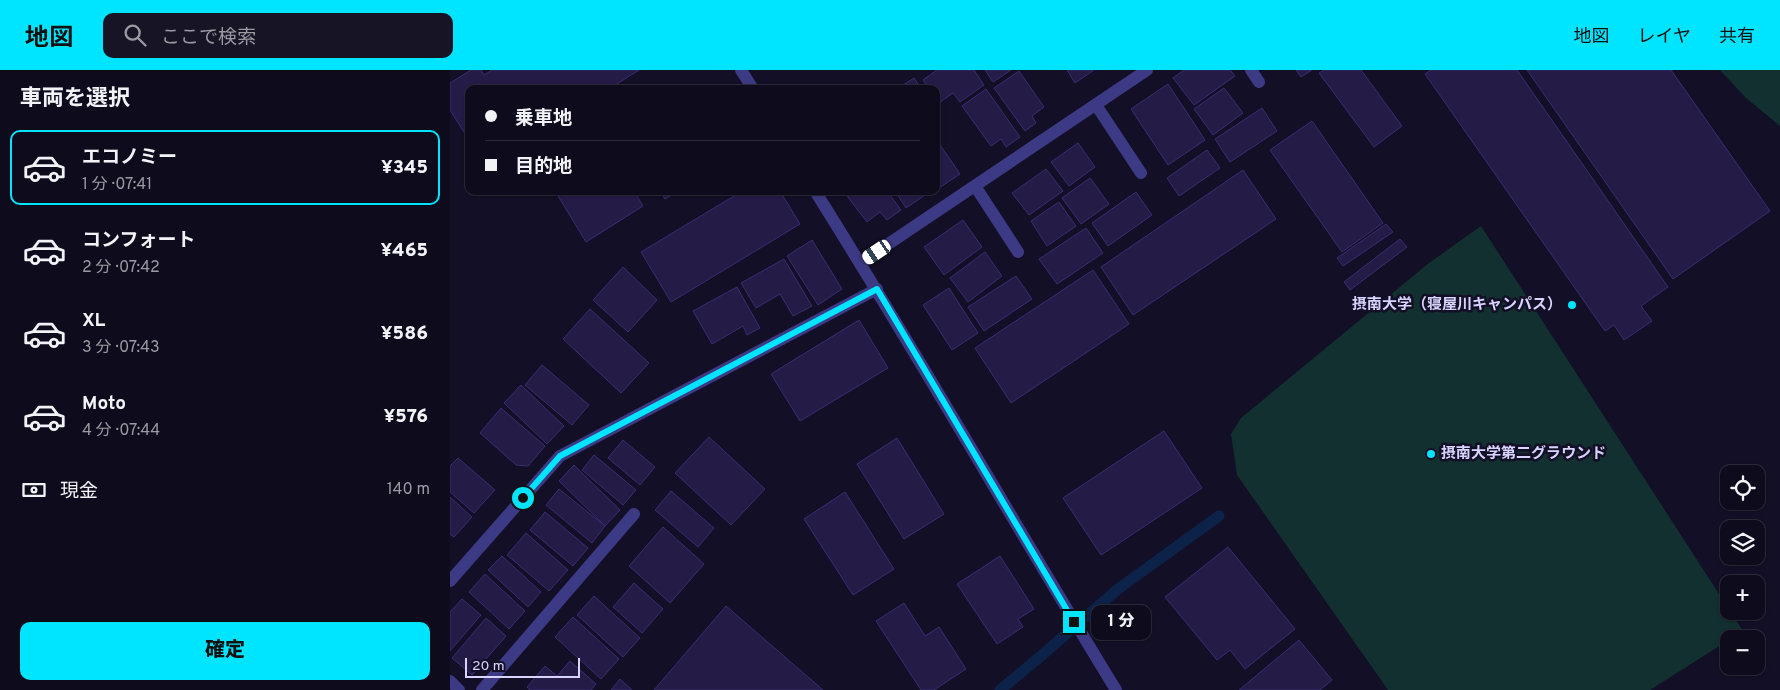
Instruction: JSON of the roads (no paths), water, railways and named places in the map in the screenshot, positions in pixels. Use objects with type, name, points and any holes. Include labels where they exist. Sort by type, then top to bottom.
[{"type":"street","points":[[742,70],[751,85]]},
{"type":"street","points":[[860,263],[1147,70]]},
{"type":"street","points":[[1251,70],[1259,82]]},
{"type":"street","points":[[1096,104],[1141,173]]},
{"type":"street","points":[[975,186],[1018,252]]},
{"type":"street","points":[[818,195],[877,289],[1116,690]]},
{"type":"street","points":[[450,581],[560,456],[877,289]]},
{"type":"street","points":[[482,690],[634,514]]},
{"type":"street","points":[[450,682],[459,690]]},
{"type":"waterway","points":[[1000,690],[1118,589],[1219,516]]},
{"type":"place","name":"摂南大学（寝屋川キャンパス）","points":[[1572,305]]},
{"type":"place","name":"摂南大学第二グラウンド","points":[[1431,454]]}]
